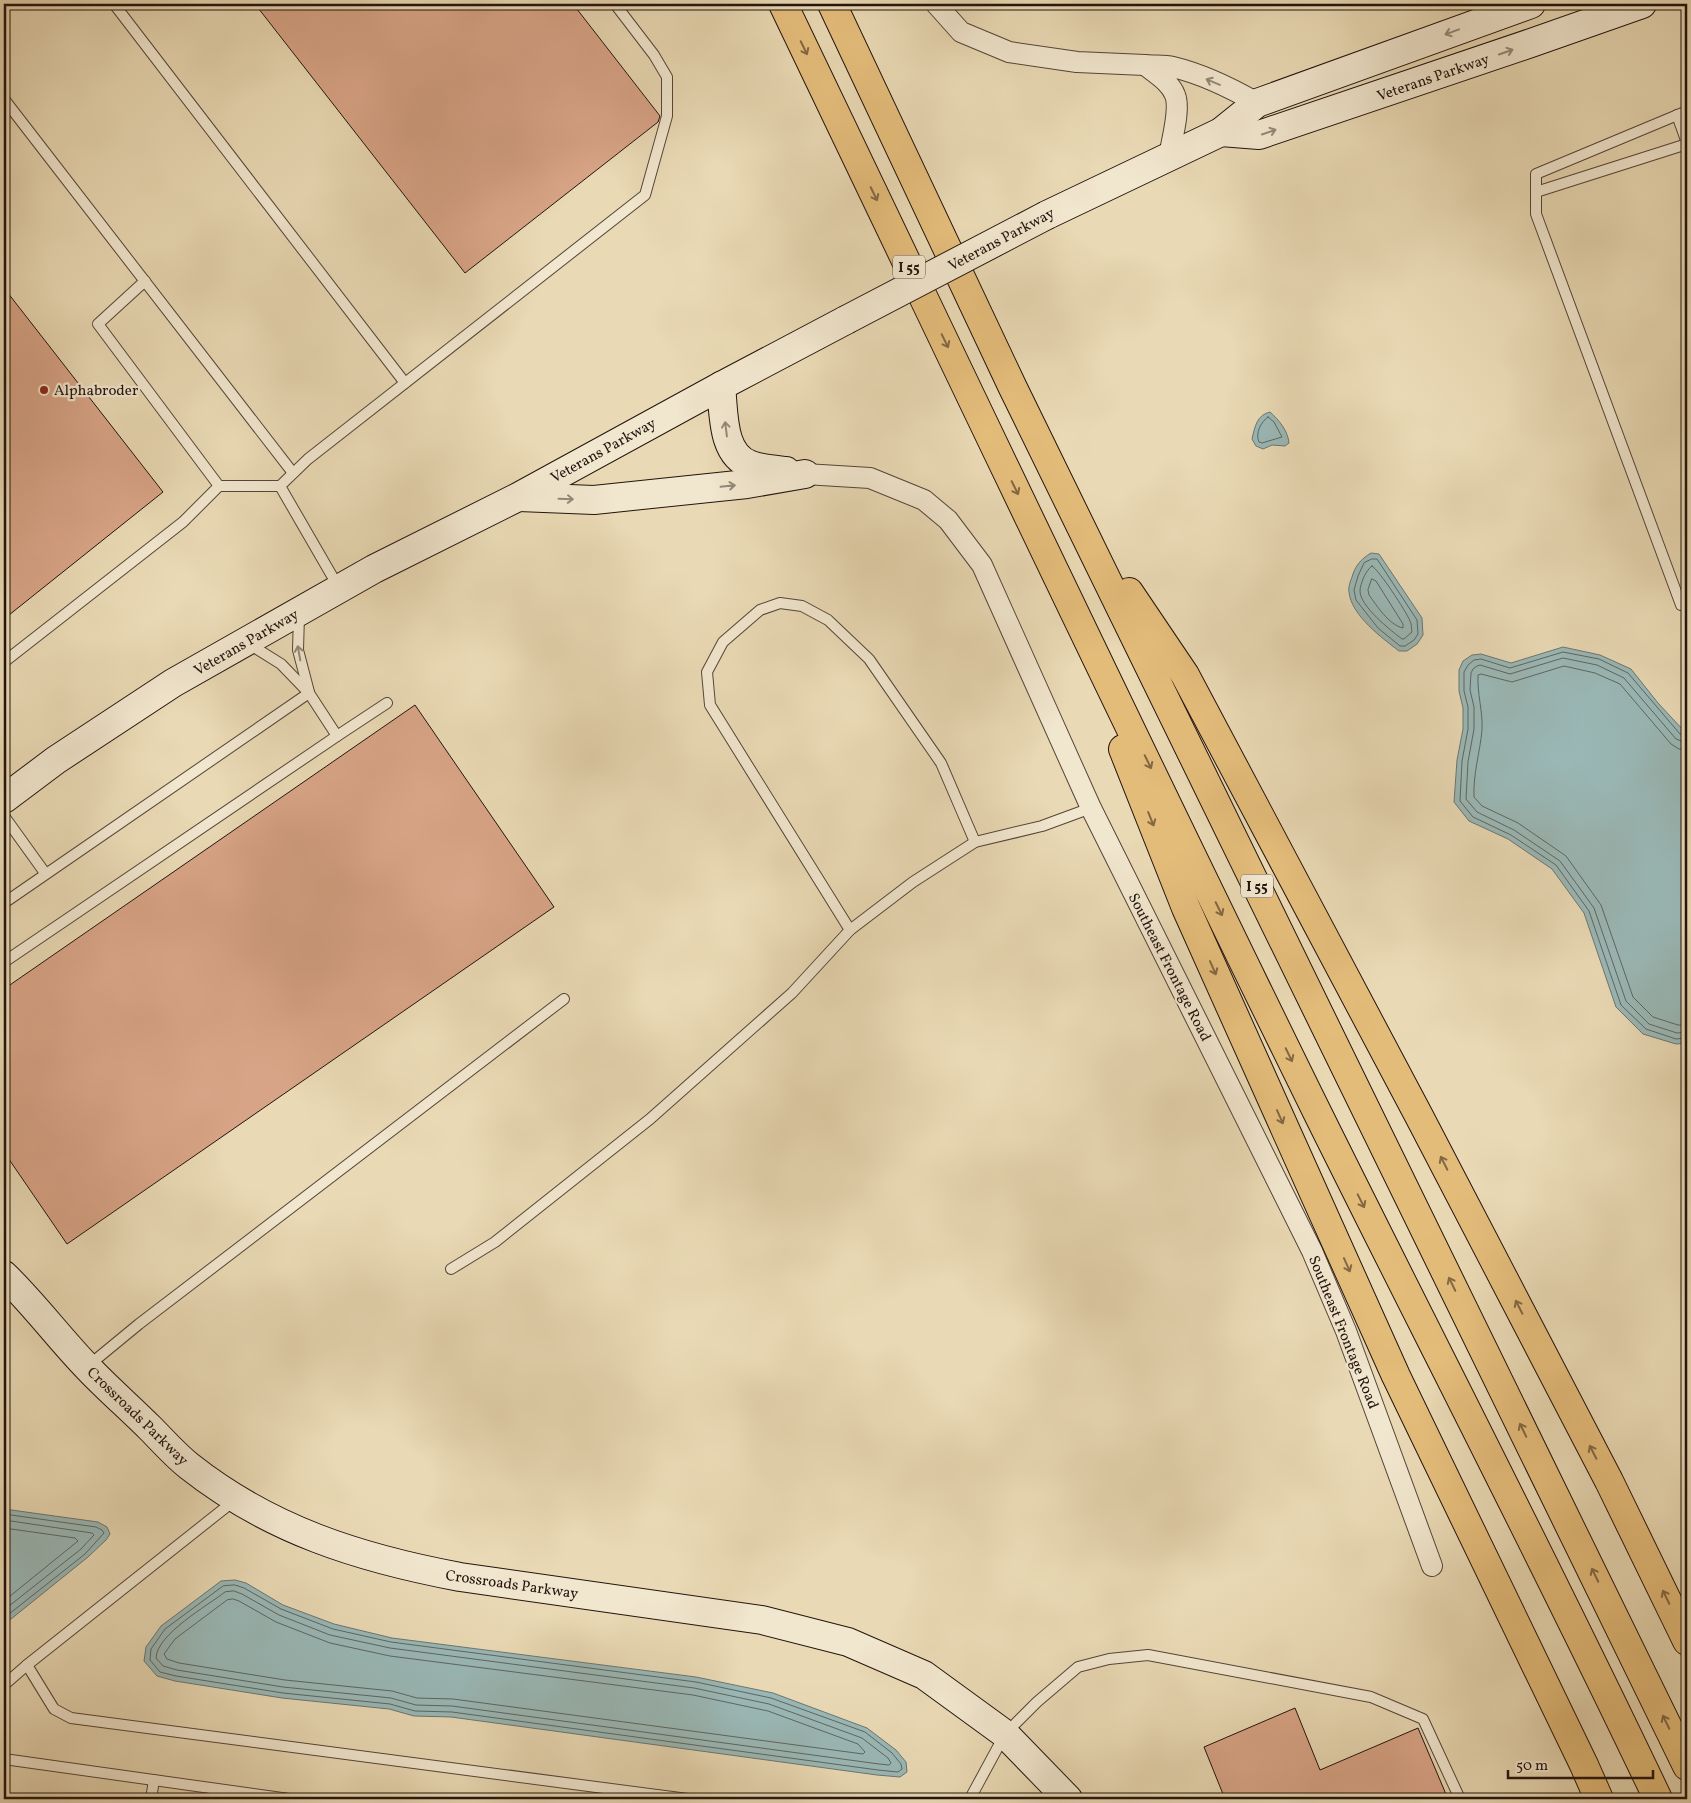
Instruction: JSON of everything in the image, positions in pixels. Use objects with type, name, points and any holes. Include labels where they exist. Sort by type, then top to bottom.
[{"type":"highway","name":"I 55","points":[[783,4],[1314,1106],[1589,1653],[1658,1799]]},
{"type":"highway","name":"I 55","points":[[832,4],[1009,379],[1687,1766]]},
{"type":"highway","points":[[1072,508],[1185,675],[1420,1116],[1609,1481],[1687,1641]]},
{"type":"highway","points":[[1035,530],[1186,908],[1396,1376],[1599,1799]]},
{"type":"main road","name":"Veterans Parkway","points":[[4,799],[56,760],[173,683],[374,569],[518,497],[721,386],[1047,215],[1221,132],[1257,103],[1531,4]]},
{"type":"main road","name":"Veterans Parkway","points":[[1221,132],[1259,136],[1642,4]]},
{"type":"main road","points":[[721,386],[728,443],[733,452],[741,460],[751,465],[805,474]]},
{"type":"main road","points":[[518,497],[594,500],[746,484],[805,474]]},
{"type":"main road","name":"Crossroads Parkway","points":[[4,1275],[23,1293],[87,1367],[188,1465],[236,1499],[286,1527],[359,1554],[412,1568],[460,1577],[762,1620],[848,1642],[924,1675],[1004,1734],[1068,1799]]},
{"type":"street","points":[[936,4],[960,32],[1009,52],[1077,62],[1172,67],[1204,78],[1257,103]]},
{"type":"street","points":[[1145,65],[1165,80],[1176,96],[1177,111],[1169,157]]},
{"type":"street","name":"Southeast Frontage Road","points":[[805,474],[870,478],[924,500],[948,520],[982,565],[1091,808],[1312,1251],[1346,1331],[1432,1566]]},
{"type":"lane","points":[[114,4],[405,383]]},
{"type":"lane","points":[[4,662],[183,522],[219,486],[280,486],[308,459],[645,195],[667,116],[667,77],[654,54],[615,4]]},
{"type":"lane","points":[[4,99],[293,473]]},
{"type":"lane","points":[[1685,604],[1536,214],[1536,174],[1687,111]]},
{"type":"lane","points":[[1536,192],[1687,144],[1677,115]]},
{"type":"lane","points":[[145,281],[98,324],[219,486]]},
{"type":"lane","points":[[280,486],[340,588]]},
{"type":"lane","points":[[850,930],[710,705],[707,672],[723,642],[760,610],[780,603],[802,606],[828,620],[869,660],[941,763],[975,842]]},
{"type":"lane","points":[[299,612],[298,650],[309,693]]},
{"type":"lane","points":[[246,642],[281,664],[309,693],[337,736]]},
{"type":"lane","points":[[4,902],[309,693]]},
{"type":"lane","points":[[4,962],[386,703]]},
{"type":"lane","points":[[451,1270],[496,1242],[650,1119],[792,993],[850,930],[913,882],[975,842],[1042,826],[1091,808]]},
{"type":"lane","points":[[4,816],[45,873]]},
{"type":"lane","points":[[87,1367],[139,1324],[564,998]]},
{"type":"lane","points":[[4,1686],[27,1665],[236,1499]]},
{"type":"lane","points":[[969,1798],[1004,1734],[1037,1702],[1078,1667],[1109,1659],[1148,1655],[1371,1697],[1423,1719],[1460,1799]]},
{"type":"lane","points":[[27,1665],[54,1709],[71,1718],[656,1797],[688,1799]]},
{"type":"lane","points":[[4,1759],[289,1799]]},
{"type":"lane","points":[[151,1799],[154,1780]]},
{"type":"water","points":[[1270,412],[1283,426],[1289,443],[1285,446],[1272,445],[1263,449],[1256,446],[1252,439],[1259,418]]},
{"type":"water","points":[[1371,553],[1379,554],[1422,618],[1423,635],[1417,644],[1407,651],[1399,651],[1376,633],[1361,617],[1351,601],[1349,589],[1353,573],[1359,563]]},
{"type":"water","points":[[1563,647],[1600,655],[1631,669],[1658,703],[1687,732],[1687,1043],[1676,1044],[1643,1034],[1616,1007],[1584,913],[1552,869],[1508,839],[1469,821],[1454,802],[1457,760],[1463,729],[1459,670],[1463,661],[1472,655],[1481,654],[1511,663]]},
{"type":"water","points":[[4,1509],[98,1522],[107,1527],[110,1534],[88,1557],[11,1619],[4,1621]]},
{"type":"water","points":[[235,1580],[246,1583],[283,1605],[334,1624],[392,1638],[696,1677],[773,1693],[867,1728],[896,1750],[906,1762],[907,1772],[900,1777],[877,1775],[451,1717],[414,1716],[389,1709],[282,1698],[175,1681],[157,1676],[144,1661],[146,1647],[161,1626],[221,1581]]},
{"type":"building","points":[[255,4],[573,4],[660,116],[658,122],[465,273]]},
{"type":"building","name":"Alphabroder","points":[[4,288],[163,492],[4,619]]},
{"type":"building","points":[[415,705],[554,907],[67,1244],[4,1152],[4,989]]},
{"type":"building","points":[[1295,1708],[1320,1770],[1418,1728],[1448,1799],[1225,1799],[1204,1747]]},
{"type":"place","name":"Alphabroder","points":[[44,390]]}]
